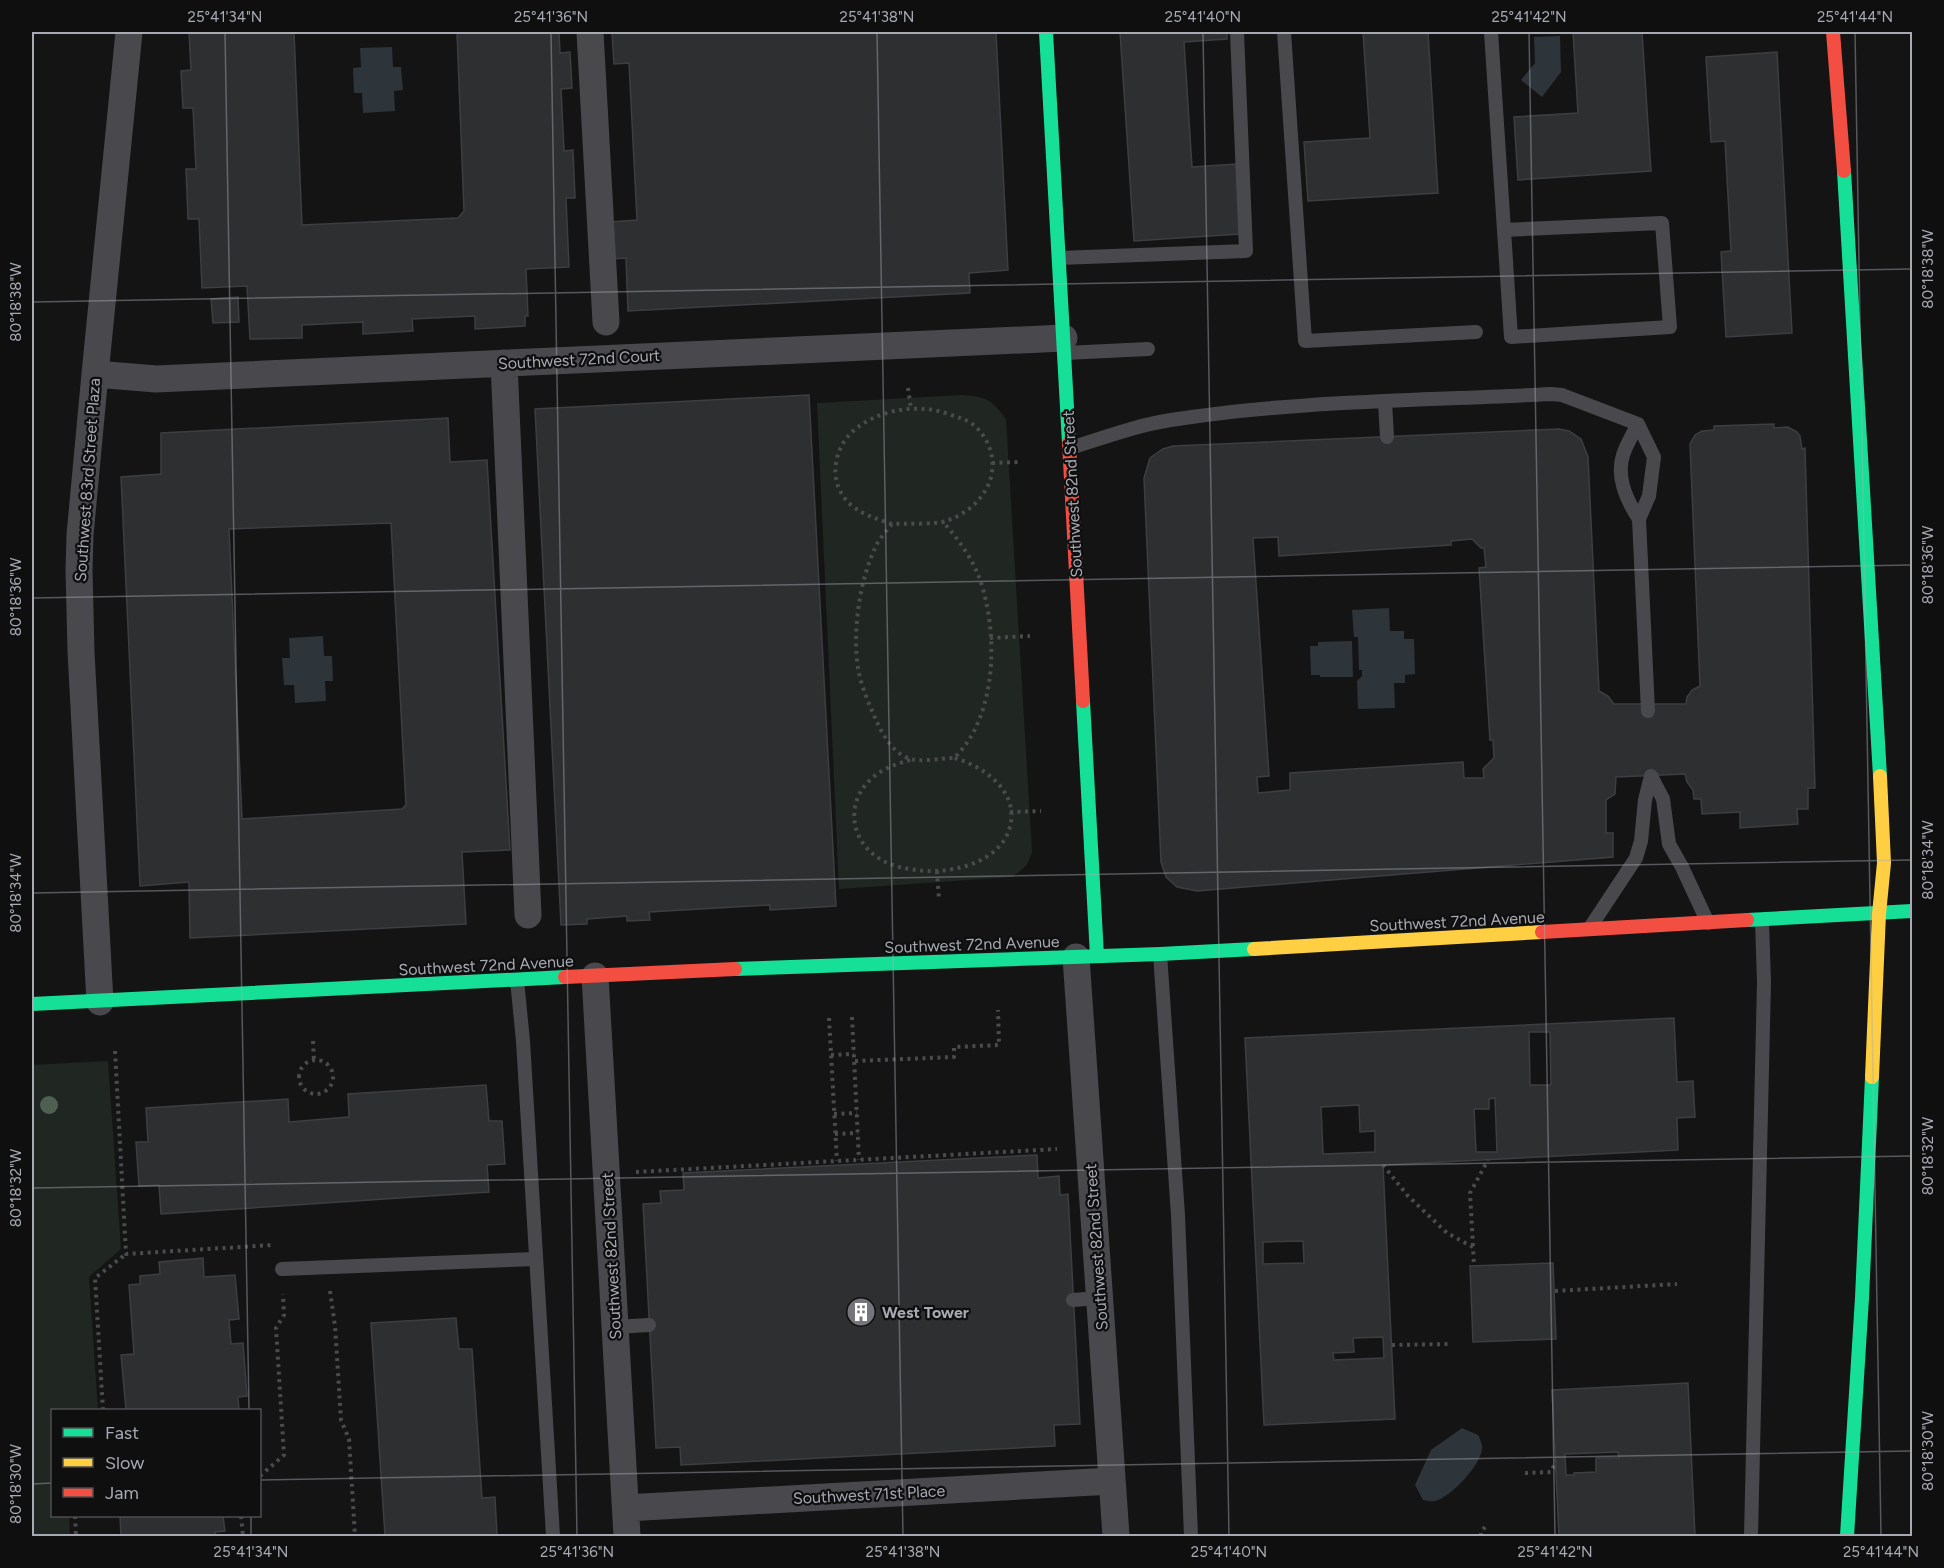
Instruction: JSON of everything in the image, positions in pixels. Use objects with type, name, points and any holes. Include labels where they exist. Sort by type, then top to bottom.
[{"type":"main road","name":"Southwest 82nd Street","points":[[1046,32],[1070,447],[1087,956]]},
{"type":"main road","points":[[1833,32],[1848,220],[1871,595],[1884,863],[1879,914],[1862,1298],[1847,1536]]},
{"type":"main road","name":"Southwest 72nd Avenue","points":[[32,1004],[751,968],[1160,954],[1912,911]]},
{"type":"street","name":"Southwest 83rd Street Plaza","points":[[100,1002],[79,599],[80,536],[129,32]]},
{"type":"street","points":[[590,32],[606,322]]},
{"type":"street","name":"Southwest 72nd Court","points":[[95,374],[156,379],[504,363],[1064,345]]},
{"type":"street","points":[[504,363],[528,915]]},
{"type":"street","name":"Southwest 82nd Street","points":[[1087,956],[1086,1299],[1112,1481],[1116,1536]]},
{"type":"street","name":"Southwest 82nd Street","points":[[595,976],[627,1536]]},
{"type":"street","name":"Southwest 71st Place","points":[[626,1508],[1112,1481]]},
{"type":"lane","points":[[1059,258],[1246,251],[1237,32]]},
{"type":"lane","points":[[1284,32],[1305,341],[1476,332]]},
{"type":"lane","points":[[1491,32],[1511,337],[1670,327],[1662,223],[1504,230]]},
{"type":"lane","points":[[1064,345],[1148,349]]},
{"type":"lane","points":[[1070,447],[1170,420],[1273,408],[1551,394],[1562,395],[1638,424],[1654,457],[1649,496],[1639,519],[1648,711]]},
{"type":"lane","points":[[1385,402],[1387,437]]},
{"type":"lane","points":[[1638,424],[1623,454],[1621,467],[1626,500],[1639,519]]},
{"type":"lane","points":[[1588,930],[1636,858],[1641,841],[1645,800],[1651,776],[1663,799],[1669,844],[1708,924]]},
{"type":"lane","points":[[1751,1536],[1764,983],[1762,920]]},
{"type":"lane","points":[[1160,954],[1178,1215],[1191,1536]]},
{"type":"lane","points":[[517,980],[523,1041],[553,1536]]},
{"type":"lane","points":[[282,1269],[535,1259]]},
{"type":"lane","points":[[615,1326],[650,1325]]},
{"type":"path","points":[[908,388],[911,409]]},
{"type":"path","points":[[911,409],[938,411],[966,420],[983,434],[992,454],[992,479],[980,501],[944,523],[892,524],[868,516],[850,504],[838,489],[834,472],[837,456],[845,439],[859,426],[878,417],[911,409]]},
{"type":"path","points":[[993,463],[1019,462]]},
{"type":"path","points":[[944,523],[961,544],[976,570],[986,599],[990,638],[991,664],[985,701],[973,733],[954,758]]},
{"type":"path","points":[[892,524],[879,541],[862,584],[856,638],[858,668],[868,703],[882,733],[897,753],[910,760]]},
{"type":"path","points":[[990,638],[1030,636]]},
{"type":"path","points":[[954,758],[970,762],[989,773],[1003,788],[1010,803],[1010,821],[1005,837],[992,853],[972,864],[949,871],[937,871],[902,868],[884,862],[870,852],[859,838],[854,824],[854,810],[859,794],[870,780],[881,771],[910,760],[954,758]]},
{"type":"path","points":[[1010,812],[1041,811]]},
{"type":"path","points":[[937,871],[939,900]]},
{"type":"path","points":[[855,1061],[954,1057],[954,1047],[999,1046],[998,1010]]},
{"type":"path","points":[[852,1017],[859,1160]]},
{"type":"path","points":[[829,1018],[837,1161]]},
{"type":"path","points":[[313,1041],[314,1060]]},
{"type":"path","points":[[115,1051],[126,1254]]},
{"type":"path","points":[[831,1055],[854,1054]]},
{"type":"path","points":[[314,1060],[325,1062],[330,1067],[333,1077],[326,1092],[314,1095],[301,1086],[299,1075],[304,1064],[314,1060]]},
{"type":"path","points":[[834,1114],[857,1113]]},
{"type":"path","points":[[835,1134],[858,1133]]},
{"type":"path","points":[[626,1172],[847,1162],[1068,1148]]},
{"type":"path","points":[[1474,1266],[1470,1193],[1488,1160]]},
{"type":"path","points":[[1383,1165],[1408,1196],[1447,1233],[1473,1247]]},
{"type":"path","points":[[103,1409],[95,1278],[126,1254],[281,1245],[284,1315],[276,1328],[284,1455],[261,1475]]},
{"type":"path","points":[[1555,1291],[1677,1284]]},
{"type":"path","points":[[330,1286],[341,1420],[349,1439],[355,1536]]},
{"type":"path","points":[[1392,1345],[1452,1344]]},
{"type":"path","points":[[1526,1473],[1551,1472],[1556,1461]]},
{"type":"path","points":[[75,1517],[76,1536]]},
{"type":"path","points":[[241,1517],[243,1536]]},
{"type":"path","points":[[1481,1536],[1485,1527]]},
{"type":"shaded area","points":[[1560,36],[1561,72],[1542,97],[1521,80],[1535,63],[1534,37]]},
{"type":"shaded area","points":[[392,47],[393,67],[401,67],[403,90],[394,91],[395,111],[363,113],[362,93],[354,93],[353,68],[361,67],[360,48]]},
{"type":"shaded area","points":[[962,395],[988,400],[1006,419],[1032,852],[1027,865],[1013,877],[839,889],[817,403]]},
{"type":"shaded area","points":[[1389,608],[1390,631],[1404,631],[1404,639],[1414,639],[1415,674],[1405,675],[1405,683],[1394,683],[1395,708],[1358,709],[1357,681],[1362,676],[1362,670],[1359,670],[1358,637],[1354,637],[1352,610]]},
{"type":"shaded area","points":[[323,636],[324,656],[332,656],[333,681],[325,681],[326,701],[295,703],[294,685],[284,685],[282,658],[290,658],[289,638]]},
{"type":"shaded area","points":[[1352,641],[1353,677],[1311,675],[1310,646],[1318,646],[1318,642]]},
{"type":"shaded area","points":[[108,1061],[121,1249],[89,1277],[98,1409],[51,1409],[51,1517],[69,1517],[70,1536],[32,1536],[32,1065]]},
{"type":"shaded area","points":[[1462,1428],[1478,1435],[1482,1446],[1480,1456],[1465,1479],[1451,1492],[1438,1500],[1423,1500],[1415,1485],[1431,1450]]},
{"type":"building","points":[[189,32],[294,32],[302,225],[458,218],[464,211],[457,32],[559,32],[560,53],[570,52],[572,88],[561,89],[564,151],[573,150],[575,198],[566,198],[569,267],[526,269],[528,316],[525,316],[525,326],[475,329],[475,316],[412,319],[413,331],[363,334],[363,322],[302,325],[302,338],[250,339],[247,286],[202,288],[199,219],[188,219],[186,169],[196,169],[193,108],[183,108],[181,71],[191,70]]},
{"type":"building","points":[[612,32],[996,32],[1008,270],[969,273],[970,293],[628,311],[626,258],[612,259],[610,222],[637,220],[629,63],[614,64]]},
{"type":"building","points":[[1120,32],[1227,32],[1227,39],[1184,42],[1192,167],[1236,164],[1240,234],[1134,241]]},
{"type":"building","points":[[1363,32],[1428,32],[1438,193],[1308,201],[1304,142],[1370,138]]},
{"type":"building","points":[[1573,32],[1642,32],[1651,171],[1518,180],[1514,117],[1578,113]]},
{"type":"building","points":[[1777,52],[1792,333],[1726,337],[1721,252],[1731,251],[1725,141],[1711,142],[1706,57]]},
{"type":"building","points":[[238,297],[239,322],[213,323],[211,299]]},
{"type":"building","points":[[809,395],[836,906],[770,910],[770,905],[649,912],[650,920],[627,921],[627,916],[587,919],[587,924],[561,925],[535,409]]},
{"type":"building","points":[[448,418],[450,462],[487,460],[510,850],[462,852],[466,924],[190,938],[189,882],[140,886],[121,477],[161,474],[161,433]],"holes":[[[391,523],[406,805],[402,809],[242,819],[229,529]]]},
{"type":"building","points":[[1774,424],[1774,428],[1788,427],[1797,432],[1802,449],[1805,448],[1815,788],[1808,788],[1808,809],[1797,809],[1798,824],[1740,828],[1740,812],[1702,814],[1701,799],[1694,799],[1693,790],[1685,774],[1616,777],[1615,794],[1606,800],[1606,833],[1613,833],[1613,857],[1197,891],[1177,887],[1166,877],[1161,862],[1144,478],[1150,458],[1163,449],[1173,446],[1559,429],[1569,431],[1581,439],[1588,457],[1599,691],[1608,696],[1614,704],[1686,704],[1687,697],[1692,690],[1700,686],[1690,444],[1695,435],[1702,431],[1714,430],[1714,426]],"holes":[[[1278,537],[1279,556],[1451,545],[1451,541],[1472,539],[1484,548],[1486,567],[1479,568],[1490,740],[1493,740],[1494,758],[1483,769],[1484,778],[1464,778],[1463,762],[1290,773],[1290,790],[1258,793],[1257,777],[1269,776],[1253,538]]]},
{"type":"building","points":[[1674,1018],[1677,1082],[1693,1081],[1695,1117],[1677,1118],[1678,1150],[1383,1165],[1395,1419],[1264,1425],[1245,1038]],"holes":[[[1529,1032],[1550,1032],[1551,1085],[1530,1085]],[[1495,1098],[1497,1152],[1476,1152],[1474,1109],[1489,1109],[1489,1099]],[[1359,1105],[1360,1132],[1375,1131],[1375,1152],[1323,1154],[1321,1107]],[[1303,1241],[1304,1263],[1263,1264],[1263,1242]],[[1383,1337],[1384,1358],[1334,1360],[1333,1353],[1354,1352],[1353,1338]]]},
{"type":"building","points":[[486,1085],[489,1121],[502,1121],[505,1164],[487,1165],[489,1192],[161,1214],[159,1185],[139,1186],[136,1142],[148,1142],[146,1108],[288,1099],[289,1122],[349,1117],[348,1094]]},
{"type":"building","name":"West Tower","points":[[1037,1155],[1038,1178],[1059,1176],[1060,1195],[1068,1194],[1080,1424],[1054,1425],[1055,1446],[681,1465],[680,1447],[656,1448],[643,1204],[661,1203],[660,1191],[684,1190],[683,1173]]},
{"type":"building","points":[[203,1258],[204,1277],[235,1275],[239,1319],[229,1320],[231,1344],[243,1343],[247,1396],[238,1397],[239,1409],[126,1409],[121,1355],[134,1354],[129,1285],[140,1284],[140,1276],[160,1274],[159,1262]]},
{"type":"building","points":[[1553,1263],[1556,1339],[1473,1342],[1470,1266]]},
{"type":"building","points":[[456,1318],[459,1349],[472,1349],[482,1498],[495,1497],[497,1536],[385,1536],[371,1323]]},
{"type":"building","points":[[1688,1383],[1695,1536],[1559,1536],[1552,1390]],"holes":[[[1618,1452],[1619,1458],[1596,1458],[1596,1472],[1566,1475],[1565,1454]]]},
{"type":"building","points":[[120,1517],[223,1517],[225,1531],[215,1532],[216,1536],[121,1536]]},
{"type":"traffic: fast","points":[[1046,32],[1069,443]]},
{"type":"traffic: fast","points":[[1844,171],[1880,776]]},
{"type":"traffic: fast","points":[[1083,701],[1097,956]]},
{"type":"traffic: fast","points":[[1747,920],[1912,911]]},
{"type":"traffic: fast","points":[[735,969],[1254,949]]},
{"type":"traffic: fast","points":[[32,1004],[565,977]]},
{"type":"traffic: fast","points":[[1847,1536],[1862,1298],[1872,1077]]},
{"type":"traffic: slow","points":[[1879,914],[1884,863],[1880,776]]},
{"type":"traffic: slow","points":[[1872,1077],[1879,914]]},
{"type":"traffic: slow","points":[[1254,949],[1542,932]]},
{"type":"traffic: jam","points":[[1833,32],[1844,171]]},
{"type":"traffic: jam","points":[[1069,443],[1083,701]]},
{"type":"traffic: jam","points":[[1542,932],[1747,920]]},
{"type":"traffic: jam","points":[[565,977],[735,969]]},
{"type":"place","name":"West Tower","points":[[861,1312]]}]
